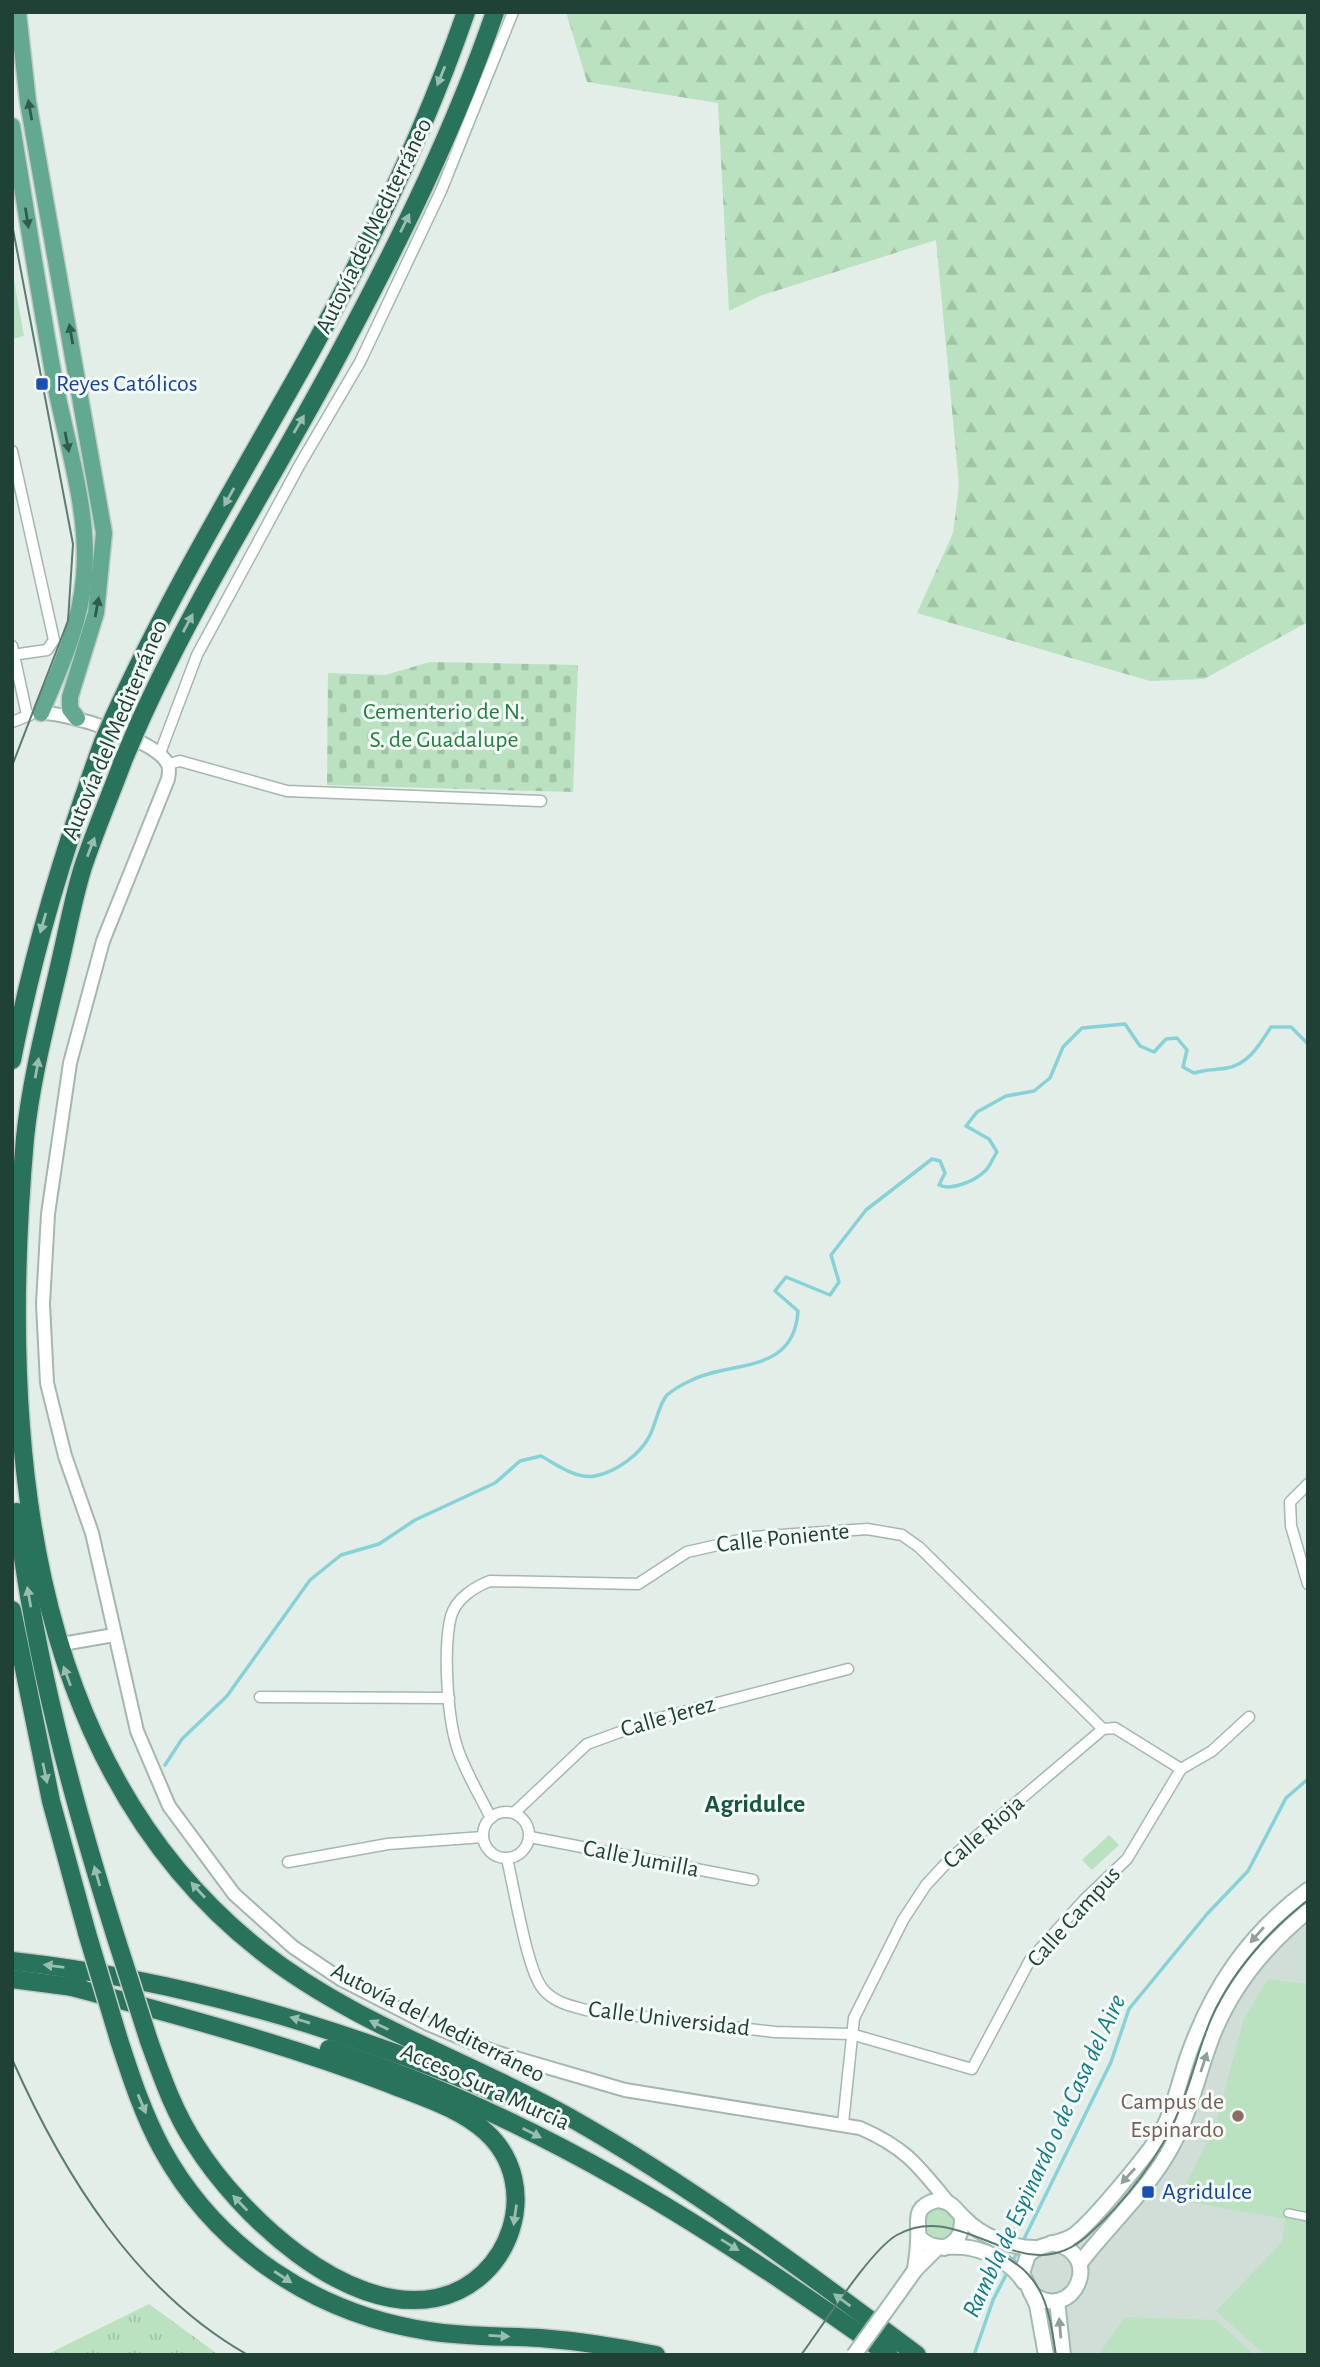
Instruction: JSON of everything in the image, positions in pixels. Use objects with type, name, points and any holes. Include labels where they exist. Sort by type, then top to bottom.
[{"type":"highway","name":"Autovía del Mediterráneo","points":[[12,1060],[30,967],[58,867],[103,742],[173,595],[310,352],[382,214],[407,160],[466,12]]},
{"type":"highway","name":"Autovía del Mediterráneo","points":[[495,12],[428,175],[393,249],[341,350],[209,583],[137,728],[83,868],[43,1036],[25,1135],[18,1236],[16,1345],[20,1445],[32,1533],[45,1603],[65,1671],[85,1722],[115,1780],[148,1831],[201,1895],[257,1948],[304,1982],[368,2020],[569,2117],[741,2226],[917,2355]]},
{"type":"highway","points":[[12,1254],[25,1135]]},
{"type":"highway","points":[[12,1461],[29,1597],[50,1706],[117,1941],[149,2042],[183,2125],[219,2180],[260,2223],[321,2268],[360,2289],[391,2297],[423,2300],[449,2295],[475,2283],[502,2253],[515,2218],[514,2179],[496,2143],[473,2123],[432,2101],[296,2049],[72,1987]]},
{"type":"highway","points":[[12,1610],[51,1801],[119,2040],[146,2115],[162,2148],[189,2189],[242,2247],[301,2289],[346,2311],[400,2326],[454,2334],[577,2342],[656,2355]]},
{"type":"highway","name":"Acceso Sur a Murcia","points":[[12,1961],[177,1987],[303,2021],[450,2073],[540,2112],[635,2158]]},
{"type":"highway","name":"Acceso Sur a Murcia","points":[[12,1979],[170,2004],[298,2039],[397,2072],[505,2119],[622,2181],[737,2249],[889,2355]]},
{"type":"main road","points":[[18,12],[28,102],[104,533],[96,613],[70,696],[69,709],[77,718]]},
{"type":"main road","points":[[12,126],[54,379],[84,532],[84,575],[79,614],[66,656],[40,713]]},
{"type":"main road","points":[[40,713],[84,654]]},
{"type":"main road","points":[[962,2218],[999,2240],[1021,2248],[1035,2248],[1073,2236],[1086,2224],[1157,2140],[1172,2108],[1198,2028],[1213,1995],[1260,1930],[1308,1890]]},
{"type":"main road","points":[[1035,2248],[1022,2267],[1027,2288],[1038,2298],[1057,2301],[1066,2298],[1079,2283],[1080,2263],[1171,2149],[1191,2105],[1213,2035],[1234,1994],[1265,1951],[1308,1911]]},
{"type":"main road","points":[[854,2355],[915,2270],[941,2248],[954,2243],[962,2232],[962,2218],[957,2207],[947,2201],[932,2202],[921,2208],[916,2219],[919,2237],[915,2270]]},
{"type":"main road","points":[[919,2237],[927,2245],[941,2248],[969,2247],[1012,2267],[1037,2305],[1046,2355]]},
{"type":"main road","points":[[1052,2243],[1068,2248],[1080,2263]]},
{"type":"main road","points":[[1057,2301],[1063,2355]]},
{"type":"street","points":[[160,753],[197,655],[365,350],[441,191],[513,12]]},
{"type":"street","points":[[12,451],[54,640],[47,650],[13,652],[40,713]]},
{"type":"street","points":[[12,722],[40,713],[77,718],[160,753],[169,764],[169,779],[103,941],[70,1063],[47,1227],[43,1304],[47,1383],[65,1457],[92,1533],[137,1731],[169,1806],[234,1894],[293,1947],[332,1973],[428,2024],[495,2052],[625,2090],[843,2123],[887,2140],[912,2158],[947,2201]]},
{"type":"street","points":[[169,764],[180,761],[287,791],[541,801]]},
{"type":"street","points":[[1308,1483],[1290,1502],[1291,1526],[1308,1584]]},
{"type":"street","name":"Calle Poniente","points":[[491,1818],[458,1752],[449,1718],[451,1614],[474,1587],[489,1581],[638,1584],[680,1555],[753,1536],[867,1529],[902,1535],[919,1547],[1103,1729]]},
{"type":"street","points":[[68,1643],[114,1635]]},
{"type":"street","name":"Calle Jerez","points":[[514,1813],[587,1744],[656,1718],[848,1669]]},
{"type":"street","points":[[260,1697],[449,1698]]},
{"type":"street","points":[[1103,1729],[1115,1728],[1181,1769],[1212,1751],[1249,1717]]},
{"type":"street","name":"Calle Rioja","points":[[843,2123],[851,2034],[862,2000],[903,1920],[926,1885],[951,1858],[1103,1729]]},
{"type":"street","name":"Calle Campus","points":[[851,2034],[972,2069],[1030,1960],[1084,1900],[1127,1859],[1181,1769]]},
{"type":"street","points":[[506,1812],[514,1813],[528,1827],[530,1838],[522,1852],[507,1859],[493,1855],[483,1838],[491,1818],[506,1812]]},
{"type":"street","points":[[288,1862],[388,1844],[483,1838]]},
{"type":"street","name":"Calle Jumilla","points":[[530,1838],[753,1880]]},
{"type":"street","name":"Calle Universidad","points":[[507,1859],[534,1971],[542,1989],[566,2005],[586,2011],[752,2029],[851,2034]]},
{"type":"street","points":[[912,2158],[926,2183],[921,2208]]},
{"type":"street","points":[[1288,2213],[1308,2217]]},
{"type":"shaded area","name":"Campus de Espinardo","points":[[1308,1890],[1308,2355],[1046,2355],[1025,2283],[1028,2255],[1073,2236],[1157,2140],[1230,1968]]},
{"type":"green space","points":[[566,12],[1308,12],[1308,622],[1204,679],[1150,681],[917,613],[953,533],[959,485],[936,240],[760,296],[729,311],[718,103],[587,82]]},
{"type":"green space","points":[[12,268],[24,336],[12,339]]},
{"type":"green space","name":"Cementerio de N. S. de Guadalupe","points":[[430,662],[578,665],[573,792],[327,785],[328,673],[385,675]]},
{"type":"green space","points":[[1109,1835],[1119,1845],[1092,1870],[1082,1860]]},
{"type":"green space","points":[[1268,1979],[1308,1984],[1308,2355],[1265,2355],[1216,2311],[1282,2242],[1285,2219],[1173,2199],[1187,2181],[1214,2130],[1244,2018]]},
{"type":"green space","points":[[940,2209],[951,2213],[955,2224],[951,2235],[940,2239],[929,2235],[925,2224],[929,2213]]},
{"type":"green space","points":[[149,2304],[219,2355],[47,2355],[50,2353]]},
{"type":"green space","points":[[1125,2317],[1216,2320],[1254,2355],[1098,2355]]},
{"type":"waterway","points":[[165,1765],[182,1739],[227,1696],[310,1580],[341,1555],[379,1544],[415,1520],[495,1483],[520,1461],[541,1456],[567,1470],[588,1477],[611,1471],[627,1461],[646,1442],[662,1403],[672,1391],[706,1375],[757,1362],[772,1356],[785,1346],[794,1332],[798,1311],[775,1291],[786,1277],[830,1295],[839,1282],[831,1255],[866,1210],[932,1159],[940,1161],[945,1173],[939,1185],[944,1187],[956,1186],[981,1175],[997,1152],[989,1139],[966,1126],[977,1112],[1006,1096],[1034,1091],[1050,1078],[1063,1047],[1082,1028],[1125,1024],[1140,1046],[1154,1052],[1166,1039],[1177,1038],[1187,1050],[1183,1067],[1194,1073],[1227,1068],[1242,1062],[1263,1040],[1271,1027],[1291,1027],[1308,1044]]},
{"type":"waterway","name":"Rambla de Espinardo o de Casa del Aire","points":[[1022,2243],[1111,2062],[1129,2009],[1207,1914],[1248,1871],[1286,1798],[1308,1779]]},
{"type":"waterway","name":"Rambla de Espinardo o de Casa del Aire","points":[[1011,2264],[1019,2249]]},
{"type":"waterway","name":"Rambla de Espinardo o de Casa del Aire","points":[[974,2355],[993,2300],[1008,2271]]},
{"type":"tram line","points":[[12,224],[73,544],[68,621],[12,766]]},
{"type":"tram line","points":[[801,2355],[860,2272],[886,2243],[897,2235],[921,2227],[945,2227],[1016,2251],[1039,2255],[1063,2251],[1087,2236],[1128,2193],[1163,2143],[1185,2096],[1210,2020],[1234,1977],[1268,1936],[1308,1900]]},
{"type":"tram line","points":[[12,2059],[55,2145],[107,2227],[171,2298],[208,2329],[248,2355]]},
{"type":"tram line","points":[[1000,2254],[1015,2263],[1036,2284],[1051,2323],[1056,2355]]},
{"type":"place","name":"Reyes Católicos","points":[[42,384]]},
{"type":"place","name":"Campus de Espinardo","points":[[1238,2116]]},
{"type":"place","name":"Agridulce","points":[[1148,2192]]},
{"type":"district","name":"Agridulce","points":[[755,1804]]}]
